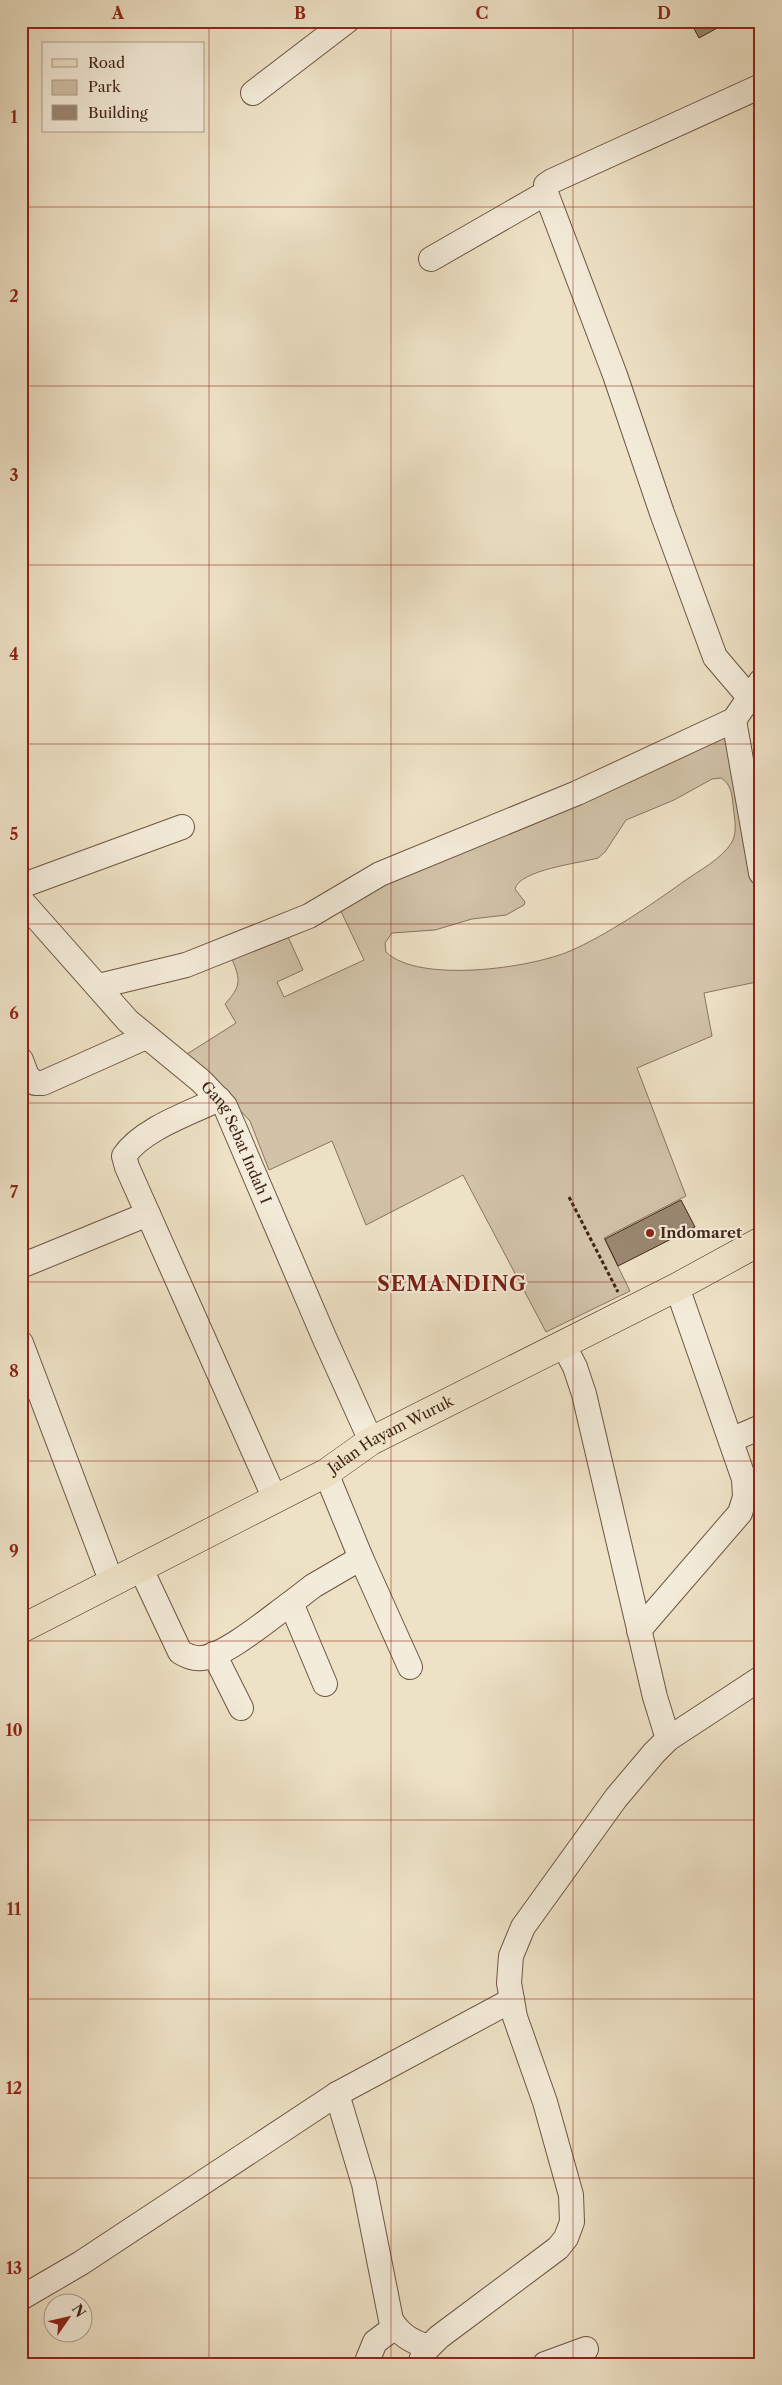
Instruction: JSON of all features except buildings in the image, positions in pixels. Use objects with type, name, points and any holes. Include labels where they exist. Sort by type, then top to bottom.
[{"type":"main road","name":"Jalan Hayam Wuruk","points":[[21,1628],[141,1569],[326,1473],[371,1441],[677,1287],[761,1241]]},
{"type":"street","points":[[253,93],[347,21]]},
{"type":"street","points":[[99,986],[186,965],[309,916],[380,874],[577,793],[734,720],[755,689],[715,657],[662,513],[615,375],[546,193],[546,185],[552,180],[761,86]]},
{"type":"street","points":[[431,258],[546,193]]},
{"type":"street","points":[[734,720],[761,873]]},
{"type":"street","points":[[21,886],[182,827]]},
{"type":"street","name":"Gang Sebat Indah I","points":[[21,900],[128,1021],[201,1081],[219,1099],[234,1125],[324,1337],[371,1441]]},
{"type":"street","points":[[21,1060],[27,1076],[34,1083],[43,1082],[146,1037]]},
{"type":"street","points":[[219,1099],[145,1135],[131,1146],[124,1156],[275,1499]]},
{"type":"street","points":[[21,1266],[148,1214]]},
{"type":"street","points":[[639,1630],[740,1513],[745,1497],[744,1479],[677,1287]]},
{"type":"street","points":[[21,1343],[112,1583]]},
{"type":"street","points":[[563,1344],[575,1368],[584,1394],[655,1697],[668,1739]]},
{"type":"street","points":[[731,1440],[761,1427]]},
{"type":"street","points":[[326,1473],[361,1558],[410,1667]]},
{"type":"street","points":[[141,1569],[180,1652],[190,1658],[203,1658],[233,1644],[313,1586],[361,1558]]},
{"type":"street","points":[[291,1603],[325,1684]]},
{"type":"street","points":[[214,1654],[241,1708]]},
{"type":"street","points":[[337,2094],[364,2184],[391,2320],[398,2332],[413,2342],[424,2355],[461,2320],[552,2253],[566,2238],[572,2222],[573,2204],[567,2177],[545,2102],[520,2034],[509,1983],[511,1956],[523,1927],[616,1798],[654,1752],[668,1739],[761,1678]]},
{"type":"street","points":[[21,2298],[81,2263],[337,2094],[512,2000]]},
{"type":"street","points":[[366,2364],[375,2342],[395,2327]]},
{"type":"street","points":[[545,2364],[586,2349]]},
{"type":"path","points":[[569,1197],[628,1310]]},
{"type":"green space","points":[[727,729],[761,918],[761,981],[704,993],[712,1036],[637,1068],[686,1196],[604,1238],[630,1291],[546,1332],[463,1175],[366,1225],[332,1141],[269,1170],[250,1121],[187,1054],[236,1023],[225,1004],[237,988],[238,983],[232,959],[284,928],[303,970],[277,982],[284,997],[364,960],[338,905]],"holes":[[[721,778],[729,786],[731,793],[735,824],[734,838],[728,848],[709,864],[657,900],[613,929],[584,945],[529,963],[476,970],[423,968],[402,962],[386,952],[385,943],[392,933],[435,930],[472,919],[506,915],[524,905],[525,902],[515,889],[519,882],[527,877],[551,868],[598,858],[605,852],[626,820],[674,800],[712,779]]]},
{"type":"place","name":"Indomaret","points":[[650,1233]]},
{"type":"district","name":"SEMANDING","points":[[452,1284]]}]
